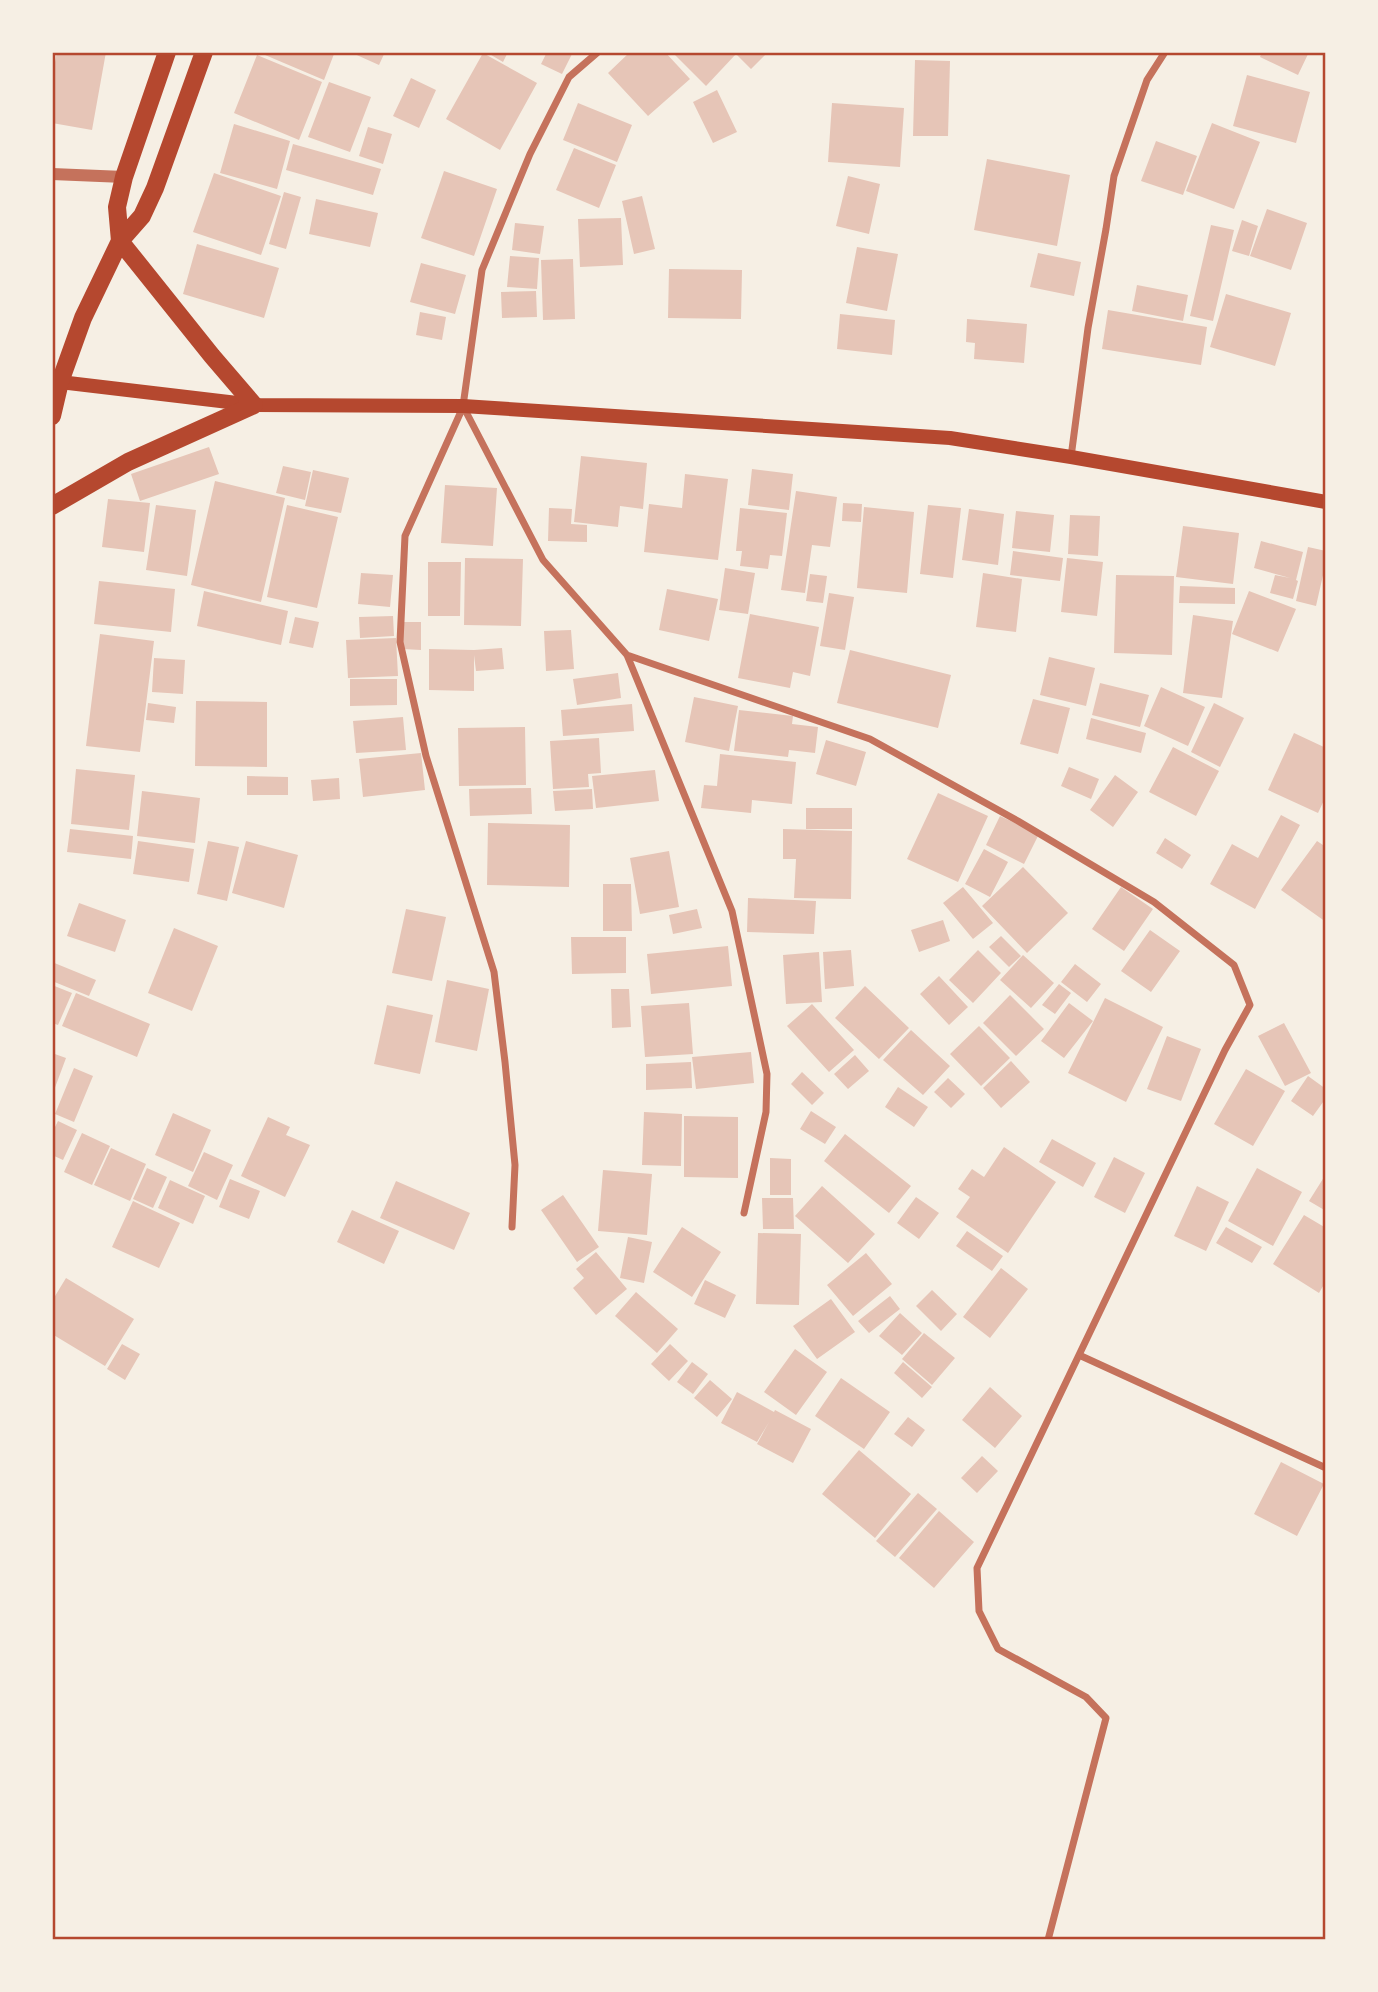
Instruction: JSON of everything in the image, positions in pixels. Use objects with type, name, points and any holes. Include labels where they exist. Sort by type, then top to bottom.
[{"type":"main road","points":[[167,52],[124,177],[117,207],[120,241],[254,405]]},
{"type":"main road","points":[[52,416],[60,382],[83,318],[120,241],[142,216],[151,198],[204,52]]},
{"type":"main road","points":[[60,382],[254,405],[463,406],[950,438],[1325,502]]},
{"type":"main road","points":[[52,506],[128,462],[254,405]]},
{"type":"street","points":[[512,1227],[514,1165],[494,972],[426,756],[400,642],[405,536],[463,406],[482,270],[530,154],[569,78],[598,52]]},
{"type":"street","points":[[1071,457],[1088,328],[1114,176],[1147,80],[1165,52]]},
{"type":"street","points":[[52,174],[124,177]]},
{"type":"street","points":[[463,406],[543,560],[627,655],[732,911],[767,1074],[766,1112],[744,1213]]},
{"type":"street","points":[[627,655],[870,739],[1018,821],[1154,902],[1234,965],[1250,1005],[1219,1062],[977,1568],[979,1611],[998,1649],[1086,1697],[1106,1718],[1048,1940]]},
{"type":"street","points":[[1079,1355],[1325,1468]]},
{"type":"building","points":[[57,52],[106,52],[92,130],[52,123],[52,77]]},
{"type":"building","points":[[258,52],[332,52],[334,54],[324,80]]},
{"type":"building","points":[[350,52],[385,52],[379,65]]},
{"type":"building","points":[[486,52],[508,52],[503,62]]},
{"type":"building","points":[[547,52],[573,52],[562,74],[541,64]]},
{"type":"building","points":[[630,52],[665,52],[690,79],[648,116],[608,73]]},
{"type":"building","points":[[672,52],[768,52],[751,69],[736,54],[706,86]]},
{"type":"building","points":[[1262,52],[1309,52],[1298,75],[1260,57]]},
{"type":"building","points":[[483,53],[537,83],[500,150],[446,119]]},
{"type":"building","points":[[257,55],[322,82],[299,140],[234,113]]},
{"type":"building","points":[[915,60],[950,61],[948,136],[913,136]]},
{"type":"building","points":[[1247,75],[1310,92],[1296,143],[1233,126]]},
{"type":"building","points":[[411,78],[436,90],[419,128],[393,116]]},
{"type":"building","points":[[329,82],[371,97],[350,152],[308,137]]},
{"type":"building","points":[[717,90],[737,132],[713,143],[693,102]]},
{"type":"building","points":[[578,103],[632,125],[617,162],[563,140]]},
{"type":"building","points":[[832,103],[904,108],[900,167],[828,162]]},
{"type":"building","points":[[1212,123],[1260,142],[1234,209],[1186,191]]},
{"type":"building","points":[[234,124],[290,141],[277,189],[220,173]]},
{"type":"building","points":[[368,127],[392,134],[383,164],[359,156]]},
{"type":"building","points":[[1156,141],[1197,156],[1183,195],[1141,181]]},
{"type":"building","points":[[293,144],[381,169],[373,195],[286,170]]},
{"type":"building","points":[[574,148],[616,165],[599,208],[556,190]]},
{"type":"building","points":[[987,159],[1070,175],[1057,246],[974,230]]},
{"type":"building","points":[[444,171],[497,189],[474,256],[421,238]]},
{"type":"building","points":[[214,173],[281,196],[261,255],[193,232]]},
{"type":"building","points":[[848,176],[880,184],[869,234],[836,226]]},
{"type":"building","points":[[284,192],[301,197],[286,249],[269,244]]},
{"type":"building","points":[[642,196],[655,249],[634,254],[622,201]]},
{"type":"building","points":[[316,199],[378,213],[370,247],[309,234]]},
{"type":"building","points":[[1267,209],[1307,223],[1291,270],[1250,256]]},
{"type":"building","points":[[621,218],[623,265],[580,267],[578,219]]},
{"type":"building","points":[[1242,220],[1258,226],[1249,256],[1232,251]]},
{"type":"building","points":[[515,223],[544,226],[540,254],[512,250]]},
{"type":"building","points":[[1211,225],[1234,230],[1213,321],[1190,316]]},
{"type":"building","points":[[197,244],[279,268],[264,318],[183,294]]},
{"type":"building","points":[[857,247],[898,254],[887,311],[846,303]]},
{"type":"building","points":[[1038,253],[1081,262],[1074,296],[1030,287]]},
{"type":"building","points":[[510,256],[539,258],[537,289],[507,287]]},
{"type":"building","points":[[573,259],[575,319],[543,320],[541,260]]},
{"type":"building","points":[[421,263],[466,275],[455,314],[410,302]]},
{"type":"building","points":[[669,269],[742,270],[741,319],[668,318]]},
{"type":"building","points":[[1137,285],[1188,295],[1183,321],[1132,311]]},
{"type":"building","points":[[536,291],[537,317],[502,318],[501,292]]},
{"type":"building","points":[[1226,294],[1291,313],[1275,366],[1210,347]]},
{"type":"building","points":[[1108,310],[1207,327],[1201,365],[1102,349]]},
{"type":"building","points":[[420,312],[446,317],[442,340],[416,335]]},
{"type":"building","points":[[840,314],[895,320],[892,355],[837,349]]},
{"type":"building","points":[[967,319],[1027,324],[1024,363],[974,359],[975,343],[966,342]]},
{"type":"building","points":[[209,447],[219,474],[140,501],[131,474]]},
{"type":"building","points":[[581,456],[647,463],[643,509],[620,506],[618,527],[574,522]]},
{"type":"building","points":[[283,466],[311,472],[305,500],[276,493]]},
{"type":"building","points":[[752,469],[793,474],[789,510],[748,505]]},
{"type":"building","points":[[313,470],[349,478],[341,513],[305,506]]},
{"type":"building","points":[[685,474],[728,479],[718,560],[644,552],[649,504],[682,508]]},
{"type":"building","points":[[215,481],[285,498],[261,602],[191,585]]},
{"type":"building","points":[[445,485],[497,488],[493,546],[441,543]]},
{"type":"building","points":[[796,491],[837,497],[830,547],[812,545],[805,593],[781,590]]},
{"type":"building","points":[[108,499],[150,503],[144,552],[102,547]]},
{"type":"building","points":[[843,503],[862,504],[861,522],[842,521]]},
{"type":"building","points":[[156,505],[196,510],[187,576],[146,570]]},
{"type":"building","points":[[287,505],[338,517],[317,608],[267,597]]},
{"type":"building","points":[[928,505],[961,508],[953,578],[920,574]]},
{"type":"building","points":[[864,507],[914,512],[907,593],[857,588]]},
{"type":"building","points":[[549,508],[572,509],[571,524],[587,525],[587,542],[548,541]]},
{"type":"building","points":[[740,508],[787,513],[782,556],[770,555],[768,569],[740,566],[742,551],[736,551]]},
{"type":"building","points":[[969,509],[1004,514],[998,565],[962,560]]},
{"type":"building","points":[[1016,511],[1054,515],[1050,552],[1012,548]]},
{"type":"building","points":[[1070,515],[1100,516],[1098,556],[1068,554]]},
{"type":"building","points":[[1183,526],[1239,533],[1233,584],[1176,577]]},
{"type":"building","points":[[1261,541],[1303,552],[1293,599],[1270,593],[1275,575],[1290,578],[1254,568]]},
{"type":"building","points":[[1308,547],[1326,551],[1316,606],[1296,601]]},
{"type":"building","points":[[1013,551],[1063,558],[1060,581],[1010,575]]},
{"type":"building","points":[[465,558],[523,559],[521,626],[464,625]]},
{"type":"building","points":[[1067,558],[1103,562],[1097,616],[1061,612]]},
{"type":"building","points":[[428,562],[461,562],[460,616],[428,616]]},
{"type":"building","points":[[725,568],[755,573],[748,614],[719,610]]},
{"type":"building","points":[[361,573],[393,575],[390,607],[358,604]]},
{"type":"building","points":[[983,573],[1022,579],[1016,632],[976,627]]},
{"type":"building","points":[[810,574],[827,576],[823,603],[806,601]]},
{"type":"building","points":[[1116,575],[1174,576],[1172,655],[1114,653]]},
{"type":"building","points":[[99,581],[175,589],[171,632],[94,624]]},
{"type":"building","points":[[1180,586],[1235,588],[1235,604],[1179,603]]},
{"type":"building","points":[[667,589],[718,599],[709,641],[659,630]]},
{"type":"building","points":[[204,591],[288,611],[281,645],[197,626]]},
{"type":"building","points":[[1249,591],[1296,609],[1278,652],[1232,634]]},
{"type":"building","points":[[829,593],[854,597],[845,650],[820,646]]},
{"type":"building","points":[[750,614],[819,627],[810,676],[793,672],[790,688],[738,678]]},
{"type":"building","points":[[1193,615],[1233,621],[1222,698],[1183,693]]},
{"type":"building","points":[[393,616],[394,636],[360,638],[359,617]]},
{"type":"building","points":[[295,617],[319,622],[313,648],[289,643]]},
{"type":"building","points":[[403,622],[421,622],[421,650],[403,649]]},
{"type":"building","points":[[571,630],[574,669],[546,671],[544,631]]},
{"type":"building","points":[[100,634],[154,641],[140,752],[86,746]]},
{"type":"building","points":[[396,638],[398,676],[348,678],[346,640]]},
{"type":"building","points":[[502,648],[504,669],[476,671],[474,655],[474,691],[429,690],[429,649]]},
{"type":"building","points":[[850,650],[951,675],[938,728],[837,703]]},
{"type":"building","points":[[1049,657],[1095,668],[1086,706],[1040,695]]},
{"type":"building","points":[[154,658],[185,660],[183,694],[152,692]]},
{"type":"building","points":[[618,673],[621,698],[577,705],[573,679]]},
{"type":"building","points":[[350,679],[397,679],[397,705],[350,706]]},
{"type":"building","points":[[1100,683],[1149,695],[1140,727],[1092,715]]},
{"type":"building","points":[[1161,687],[1205,707],[1188,746],[1144,726]]},
{"type":"building","points":[[694,697],[738,706],[729,751],[685,742]]},
{"type":"building","points":[[1033,699],[1070,708],[1058,754],[1020,744]]},
{"type":"building","points":[[196,701],[267,702],[267,767],[195,766]]},
{"type":"building","points":[[148,703],[176,707],[174,723],[146,720]]},
{"type":"building","points":[[1214,703],[1244,718],[1220,767],[1191,752]]},
{"type":"building","points":[[632,704],[634,731],[563,736],[561,710]]},
{"type":"building","points":[[739,710],[793,716],[792,724],[818,727],[815,753],[789,750],[788,757],[734,751]]},
{"type":"building","points":[[403,717],[406,750],[356,753],[353,721]]},
{"type":"building","points":[[1091,718],[1146,733],[1141,753],[1086,739]]},
{"type":"building","points":[[525,727],[526,785],[459,786],[458,728]]},
{"type":"building","points":[[1294,733],[1326,748],[1326,796],[1318,813],[1268,790]]},
{"type":"building","points":[[599,738],[601,773],[588,774],[589,787],[553,789],[550,741]]},
{"type":"building","points":[[826,740],[866,752],[856,786],[816,774]]},
{"type":"building","points":[[1173,747],[1219,771],[1196,816],[1149,792]]},
{"type":"building","points":[[421,753],[425,790],[363,797],[359,759]]},
{"type":"building","points":[[720,754],[796,762],[792,804],[752,800],[751,813],[701,808],[704,785],[717,786]]},
{"type":"building","points":[[1069,767],[1099,779],[1091,799],[1061,786]]},
{"type":"building","points":[[76,769],[135,775],[129,830],[71,824]]},
{"type":"building","points":[[655,770],[659,801],[596,808],[592,776]]},
{"type":"building","points":[[1115,775],[1138,792],[1113,827],[1090,810]]},
{"type":"building","points":[[247,776],[288,777],[288,795],[247,795]]},
{"type":"building","points":[[339,778],[340,799],[313,801],[311,780]]},
{"type":"building","points":[[531,788],[532,814],[470,816],[469,789]]},
{"type":"building","points":[[592,789],[593,809],[555,811],[553,791]]},
{"type":"building","points":[[142,791],[200,798],[195,843],[137,836]]},
{"type":"building","points":[[938,793],[988,816],[958,882],[907,859]]},
{"type":"building","points":[[806,808],[852,808],[852,829],[806,829]]},
{"type":"building","points":[[1281,815],[1300,825],[1255,909],[1210,884],[1232,844],[1258,858]]},
{"type":"building","points":[[1000,816],[1039,834],[1024,864],[986,845]]},
{"type":"building","points":[[488,823],[570,825],[569,887],[487,885]]},
{"type":"building","points":[[70,829],[133,836],[131,859],[67,852]]},
{"type":"building","points":[[783,829],[852,831],[851,899],[794,898],[796,859],[783,859]]},
{"type":"building","points":[[1165,838],[1191,855],[1182,869],[1156,853]]},
{"type":"building","points":[[138,841],[194,849],[189,882],[133,874]]},
{"type":"building","points":[[208,841],[239,847],[227,901],[197,894]]},
{"type":"building","points":[[246,841],[298,855],[284,908],[232,893]]},
{"type":"building","points":[[1317,841],[1326,847],[1326,922],[1281,890]]},
{"type":"building","points":[[984,849],[1008,862],[990,897],[965,884]]},
{"type":"building","points":[[669,851],[679,907],[640,914],[630,858]]},
{"type":"building","points":[[1023,867],[1068,913],[1027,953],[982,906]]},
{"type":"building","points":[[603,884],[631,884],[632,931],[603,931]]},
{"type":"building","points":[[963,887],[993,923],[973,939],[943,903]]},
{"type":"building","points":[[1121,887],[1153,909],[1124,951],[1092,929]]},
{"type":"building","points":[[748,898],[816,901],[814,934],[747,932]]},
{"type":"building","points":[[79,903],[126,920],[115,952],[67,936]]},
{"type":"building","points":[[406,909],[446,917],[432,981],[392,973]]},
{"type":"building","points":[[697,909],[702,928],[673,934],[669,915]]},
{"type":"building","points":[[943,920],[950,941],[919,952],[911,930]]},
{"type":"building","points":[[174,928],[218,946],[192,1011],[148,993]]},
{"type":"building","points":[[1150,930],[1180,951],[1151,992],[1121,971]]},
{"type":"building","points":[[1001,936],[1021,956],[1009,967],[989,947]]},
{"type":"building","points":[[571,937],[626,937],[626,973],[572,974]]},
{"type":"building","points":[[728,946],[732,986],[651,994],[647,954]]},
{"type":"building","points":[[851,950],[854,986],[825,989],[823,952]]},
{"type":"building","points":[[978,950],[1001,973],[973,1003],[949,980]]},
{"type":"building","points":[[819,952],[822,1002],[786,1004],[783,955]]},
{"type":"building","points":[[1023,955],[1054,983],[1031,1008],[1000,980]]},
{"type":"building","points":[[52,962],[96,980],[89,996],[52,981]]},
{"type":"building","points":[[1075,964],[1101,984],[1087,1002],[1061,982]]},
{"type":"building","points":[[939,976],[968,1007],[949,1025],[920,994]]},
{"type":"building","points":[[447,980],[489,989],[477,1051],[435,1042]]},
{"type":"building","points":[[1059,984],[1071,993],[1055,1014],[1042,1005]]},
{"type":"building","points":[[52,985],[72,993],[58,1025],[52,1023]]},
{"type":"building","points":[[865,986],[909,1028],[879,1059],[835,1018]]},
{"type":"building","points":[[611,989],[629,989],[631,1027],[612,1028]]},
{"type":"building","points":[[76,993],[150,1024],[137,1057],[62,1026]]},
{"type":"building","points":[[1010,995],[1044,1029],[1016,1056],[983,1023]]},
{"type":"building","points":[[1105,998],[1163,1027],[1126,1102],[1068,1073]]},
{"type":"building","points":[[689,1003],[693,1054],[645,1057],[641,1006]]},
{"type":"building","points":[[1069,1003],[1093,1021],[1064,1058],[1041,1041]]},
{"type":"building","points":[[812,1004],[854,1050],[829,1072],[787,1026]]},
{"type":"building","points":[[387,1005],[433,1015],[420,1074],[374,1064]]},
{"type":"building","points":[[1284,1023],[1311,1073],[1285,1086],[1258,1036]]},
{"type":"building","points":[[979,1026],[1010,1058],[981,1086],[950,1054]]},
{"type":"building","points":[[911,1030],[950,1066],[923,1095],[883,1060]]},
{"type":"building","points":[[1167,1036],[1201,1049],[1181,1101],[1147,1089]]},
{"type":"building","points":[[751,1052],[754,1083],[696,1089],[692,1057]]},
{"type":"building","points":[[52,1053],[66,1058],[53,1093],[52,1093]]},
{"type":"building","points":[[855,1055],[869,1071],[848,1089],[834,1074]]},
{"type":"building","points":[[1011,1061],[1030,1082],[1001,1108],[983,1088]]},
{"type":"building","points":[[691,1062],[692,1088],[646,1090],[646,1064]]},
{"type":"building","points":[[74,1068],[93,1076],[74,1122],[55,1114]]},
{"type":"building","points":[[1246,1069],[1285,1091],[1253,1146],[1214,1124]]},
{"type":"building","points":[[802,1072],[824,1093],[812,1105],[791,1084]]},
{"type":"building","points":[[1308,1076],[1326,1089],[1326,1098],[1313,1116],[1291,1101]]},
{"type":"building","points":[[948,1078],[965,1094],[951,1108],[934,1092]]},
{"type":"building","points":[[898,1087],[928,1107],[914,1127],[885,1107]]},
{"type":"building","points":[[811,1111],[836,1127],[825,1144],[800,1129]]},
{"type":"building","points":[[644,1112],[682,1114],[681,1166],[642,1165]]},
{"type":"building","points":[[173,1113],[211,1130],[193,1172],[155,1155]]},
{"type":"building","points":[[684,1116],[738,1117],[738,1178],[684,1177]]},
{"type":"building","points":[[268,1117],[290,1127],[286,1135],[310,1145],[285,1197],[241,1176]]},
{"type":"building","points":[[58,1121],[77,1130],[63,1160],[52,1155],[52,1133]]},
{"type":"building","points":[[82,1133],[110,1146],[92,1185],[64,1172]]},
{"type":"building","points":[[845,1134],[911,1186],[889,1213],[824,1161]]},
{"type":"building","points":[[1052,1139],[1096,1163],[1083,1187],[1039,1162]]},
{"type":"building","points":[[1004,1147],[1056,1182],[1008,1253],[956,1217],[970,1197],[958,1189],[972,1169],[984,1177]]},
{"type":"building","points":[[111,1148],[146,1164],[130,1201],[94,1185]]},
{"type":"building","points":[[204,1152],[233,1165],[217,1200],[188,1186]]},
{"type":"building","points":[[1114,1157],[1145,1173],[1125,1213],[1094,1197]]},
{"type":"building","points":[[770,1158],[791,1159],[791,1195],[770,1195]]},
{"type":"building","points":[[147,1168],[167,1177],[153,1208],[133,1199]]},
{"type":"building","points":[[1257,1168],[1302,1192],[1273,1246],[1228,1221]]},
{"type":"building","points":[[603,1170],[652,1174],[647,1235],[598,1231]]},
{"type":"building","points":[[1326,1174],[1326,1211],[1309,1201]]},
{"type":"building","points":[[230,1179],[260,1191],[249,1219],[219,1207]]},
{"type":"building","points":[[170,1180],[205,1196],[193,1224],[158,1208]]},
{"type":"building","points":[[396,1181],[470,1213],[454,1250],[380,1218]]},
{"type":"building","points":[[822,1186],[875,1234],[848,1263],[795,1216]]},
{"type":"building","points":[[1197,1186],[1229,1202],[1206,1251],[1174,1236]]},
{"type":"building","points":[[563,1195],[599,1247],[577,1262],[541,1210]]},
{"type":"building","points":[[916,1197],[939,1213],[919,1239],[897,1223]]},
{"type":"building","points":[[762,1198],[793,1198],[794,1229],[763,1229]]},
{"type":"building","points":[[133,1201],[180,1223],[159,1268],[112,1247]]},
{"type":"building","points":[[352,1210],[399,1231],[384,1264],[337,1242]]},
{"type":"building","points":[[1304,1215],[1326,1228],[1326,1281],[1319,1293],[1273,1264]]},
{"type":"building","points":[[682,1227],[721,1252],[692,1297],[653,1272]]},
{"type":"building","points":[[1226,1227],[1262,1247],[1252,1263],[1216,1243]]},
{"type":"building","points":[[967,1231],[1003,1256],[992,1271],[956,1246]]},
{"type":"building","points":[[758,1233],[801,1234],[799,1305],[756,1304]]},
{"type":"building","points":[[628,1237],[652,1242],[644,1283],[620,1278]]},
{"type":"building","points":[[596,1252],[627,1289],[596,1315],[573,1288],[584,1278],[576,1269]]},
{"type":"building","points":[[866,1253],[892,1284],[853,1316],[827,1285]]},
{"type":"building","points":[[1001,1268],[1028,1289],[990,1338],[963,1317]]},
{"type":"building","points":[[66,1278],[134,1319],[105,1366],[52,1334],[52,1301]]},
{"type":"building","points":[[705,1280],[736,1295],[725,1318],[694,1304]]},
{"type":"building","points":[[932,1290],[957,1314],[941,1331],[916,1306]]},
{"type":"building","points":[[636,1292],[678,1329],[657,1353],[615,1316]]},
{"type":"building","points":[[890,1296],[900,1309],[869,1333],[858,1321]]},
{"type":"building","points":[[831,1299],[855,1332],[817,1359],[793,1326]]},
{"type":"building","points":[[900,1313],[922,1333],[902,1355],[879,1336]]},
{"type":"building","points":[[924,1333],[955,1358],[932,1385],[902,1359]]},
{"type":"building","points":[[122,1344],[140,1354],[125,1380],[107,1369]]},
{"type":"building","points":[[670,1344],[688,1361],[669,1381],[651,1364]]},
{"type":"building","points":[[795,1349],[827,1372],[796,1415],[764,1392]]},
{"type":"building","points":[[692,1362],[708,1374],[693,1394],[677,1382]]},
{"type":"building","points":[[903,1362],[932,1387],[922,1398],[894,1373]]},
{"type":"building","points":[[841,1378],[890,1412],[864,1449],[815,1416]]},
{"type":"building","points":[[710,1380],[732,1399],[717,1417],[694,1398]]},
{"type":"building","points":[[990,1387],[1022,1416],[995,1448],[962,1420]]},
{"type":"building","points":[[737,1392],[811,1429],[793,1463],[757,1444],[769,1422],[757,1442],[721,1423]]},
{"type":"building","points":[[908,1417],[925,1430],[912,1447],[894,1434]]},
{"type":"building","points":[[859,1450],[911,1494],[875,1538],[822,1494]]},
{"type":"building","points":[[982,1456],[998,1471],[977,1493],[961,1478]]},
{"type":"building","points":[[1281,1462],[1324,1484],[1297,1536],[1254,1514]]},
{"type":"building","points":[[918,1493],[937,1509],[895,1557],[876,1541]]},
{"type":"building","points":[[939,1511],[974,1542],[934,1588],[899,1558]]}]
